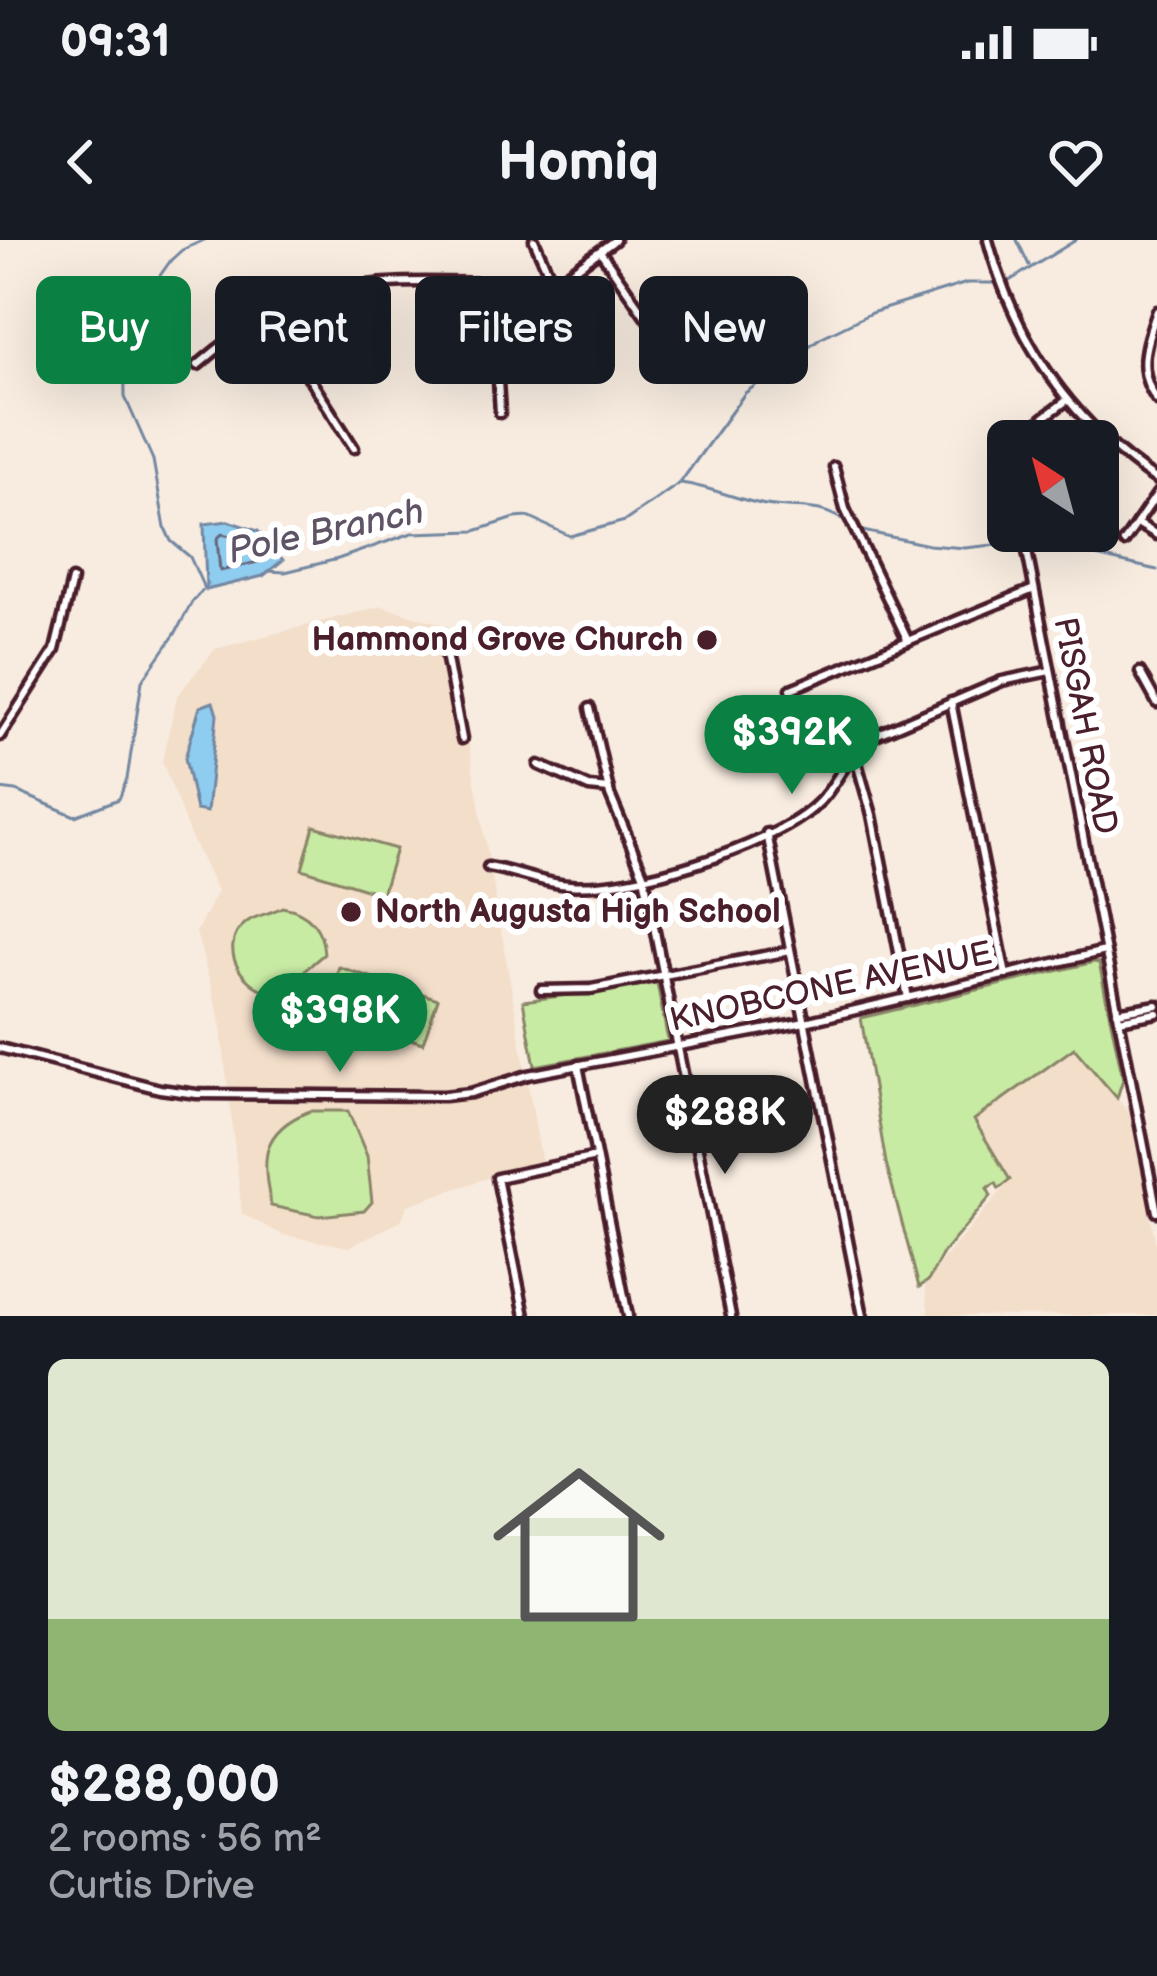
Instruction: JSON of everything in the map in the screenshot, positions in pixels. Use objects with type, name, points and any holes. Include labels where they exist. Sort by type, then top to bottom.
[{"type":"street","points":[[534,240],[550,276]]},
{"type":"street","points":[[560,276],[615,240]]},
{"type":"street","points":[[988,240],[1021,328],[1067,400],[1102,439],[1157,479]]},
{"type":"street","points":[[600,251],[639,307]]},
{"type":"street","points":[[1157,311],[1142,362],[1157,400]]},
{"type":"street","points":[[198,365],[215,353]]},
{"type":"street","points":[[313,384],[354,448]]},
{"type":"street","points":[[498,384],[500,412]]},
{"type":"street","points":[[1041,420],[1067,400]]},
{"type":"street","points":[[834,467],[845,509],[908,641]]},
{"type":"street","points":[[1124,542],[1157,494]]},
{"type":"street","points":[[1137,523],[1157,535]]},
{"type":"street","name":"PISGAH ROAD","points":[[1027,552],[1157,1212]]},
{"type":"street","points":[[0,736],[55,650],[72,580]]},
{"type":"street","points":[[791,689],[1034,589]]},
{"type":"street","points":[[443,638],[462,739]]},
{"type":"street","points":[[488,867],[572,886],[704,863],[814,808],[871,736],[1002,681],[1050,671]]},
{"type":"street","points":[[1140,672],[1157,703]]},
{"type":"street","points":[[951,703],[1006,975]]},
{"type":"street","points":[[590,708],[609,789],[644,876],[731,1316]]},
{"type":"street","points":[[854,752],[868,798],[908,998]]},
{"type":"street","points":[[539,765],[589,787],[609,789]]},
{"type":"street","points":[[767,833],[863,1316]]},
{"type":"street","points":[[541,990],[591,989],[790,951]]},
{"type":"street","name":"KNOBCONE AVENUE","points":[[0,1048],[160,1088],[232,1096],[444,1096],[805,1022],[1105,951]]},
{"type":"street","points":[[1118,1016],[1157,1009]]},
{"type":"street","points":[[578,1065],[628,1316]]},
{"type":"street","points":[[525,1316],[497,1178],[596,1156]]},
{"type":"shaded area","name":"North Augusta High School","points":[[382,606],[448,626],[542,1164],[408,1205],[401,1221],[349,1247],[283,1235],[242,1214],[220,1019],[196,932],[217,891],[162,761],[177,696],[215,649]]},
{"type":"shaded area","points":[[1074,1047],[1130,1114],[1157,1249],[1157,1315],[929,1316],[925,1288],[940,1263],[1010,1181],[974,1121]]},
{"type":"green space","points":[[314,826],[396,849],[382,894],[302,869]]},
{"type":"green space","points":[[282,907],[312,922],[324,954],[305,970],[295,993],[278,994],[250,982],[234,959],[233,946],[247,922]]},
{"type":"green space","points":[[1099,963],[1123,1079],[1117,1098],[1074,1048],[974,1120],[1010,1180],[999,1189],[996,1183],[987,1188],[991,1196],[919,1287],[886,1163],[861,1018]]},
{"type":"green space","points":[[339,967],[438,999],[423,1043],[324,1011]]},
{"type":"green space","points":[[657,983],[668,1041],[535,1066],[523,1001]]},
{"type":"green space","points":[[310,1111],[348,1111],[367,1156],[372,1202],[364,1211],[319,1216],[271,1206],[268,1149],[281,1128]]},
{"type":"water","points":[[228,521],[258,531],[283,560],[263,576],[206,590],[204,524]]},
{"type":"water","points":[[213,702],[217,715],[207,812],[196,810],[185,758],[200,707]]},
{"type":"waterway","points":[[203,586],[190,557],[171,541],[165,528],[153,460],[125,397],[124,337],[171,260],[204,240]]},
{"type":"waterway","points":[[1017,240],[1029,265]]},
{"type":"waterway","name":"Pole Branch","points":[[268,571],[285,572],[338,559],[412,533],[475,531],[515,518],[528,517],[570,536],[625,521],[680,483],[745,393],[820,338],[871,313],[967,283],[1006,283],[1076,240]]},
{"type":"waterway","points":[[681,483],[766,505],[817,509],[850,524]]},
{"type":"waterway","points":[[858,530],[929,545],[965,548],[1012,543],[1061,548],[1157,570]]},
{"type":"waterway","name":"Pole Branch","points":[[0,789],[75,816],[119,799],[127,779],[142,681],[208,584]]},
{"type":"place","name":"Hammond Grove Church","points":[[707,640]]},
{"type":"place","name":"North Augusta High School","points":[[351,912]]}]
